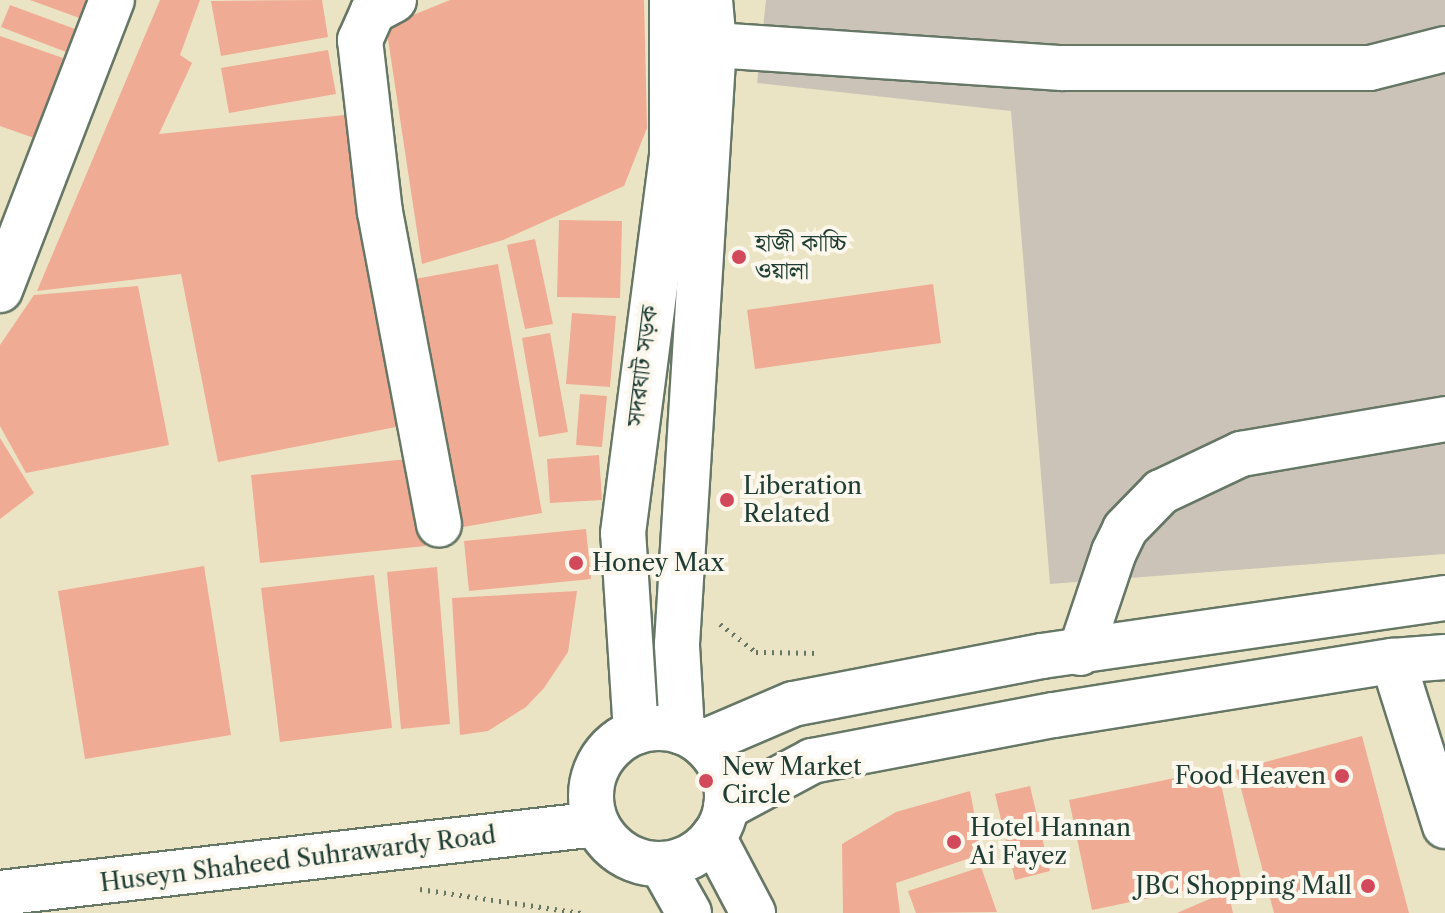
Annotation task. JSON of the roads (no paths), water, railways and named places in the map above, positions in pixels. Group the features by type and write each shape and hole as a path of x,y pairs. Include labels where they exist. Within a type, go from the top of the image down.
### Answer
{"main road":[{"path":"0,290 112,0"},
{"path":"394,0 373,11 360,40 380,212 439,524"},
{"name":"সদরঘাট সড়ক","path":"636,732 623,533 672,155 672,0"},
{"path":"692,738 677,644 714,45 710,0"},
{"path":"714,45 1062,68 1370,68 1445,49"},
{"path":"1080,653 1114,552 1125,529 1161,492 1241,454 1445,419"},
{"path":"692,738 793,704 1080,653 1445,598"},
{"path":"753,913 720,822 717,761 692,738 659,728 636,732 601,760 593,813 623,854 662,865 690,856 720,822 812,761 1054,715 1393,661 1445,657"},
{"path":"1393,661 1445,826"},
{"path":"0,863 593,813"},
{"name":"Huseyn Shaheed Suhrawardy Road","path":"0,893 593,813"},
{"path":"662,865 689,913"}],"place":[{"name":"হাজী কাচ্চি ওয়ালা","path":"739,257"},
{"name":"Liberation Related","path":"727,500"},
{"name":"Honey Max","path":"576,563"},
{"name":"Food Heaven","path":"1342,776"},
{"name":"New Market Circle","path":"706,781"},
{"name":"Hotel Hannan Ai Fayez","path":"954,842"},
{"name":"JBC Shopping Mall","path":"1368,886"}]}
